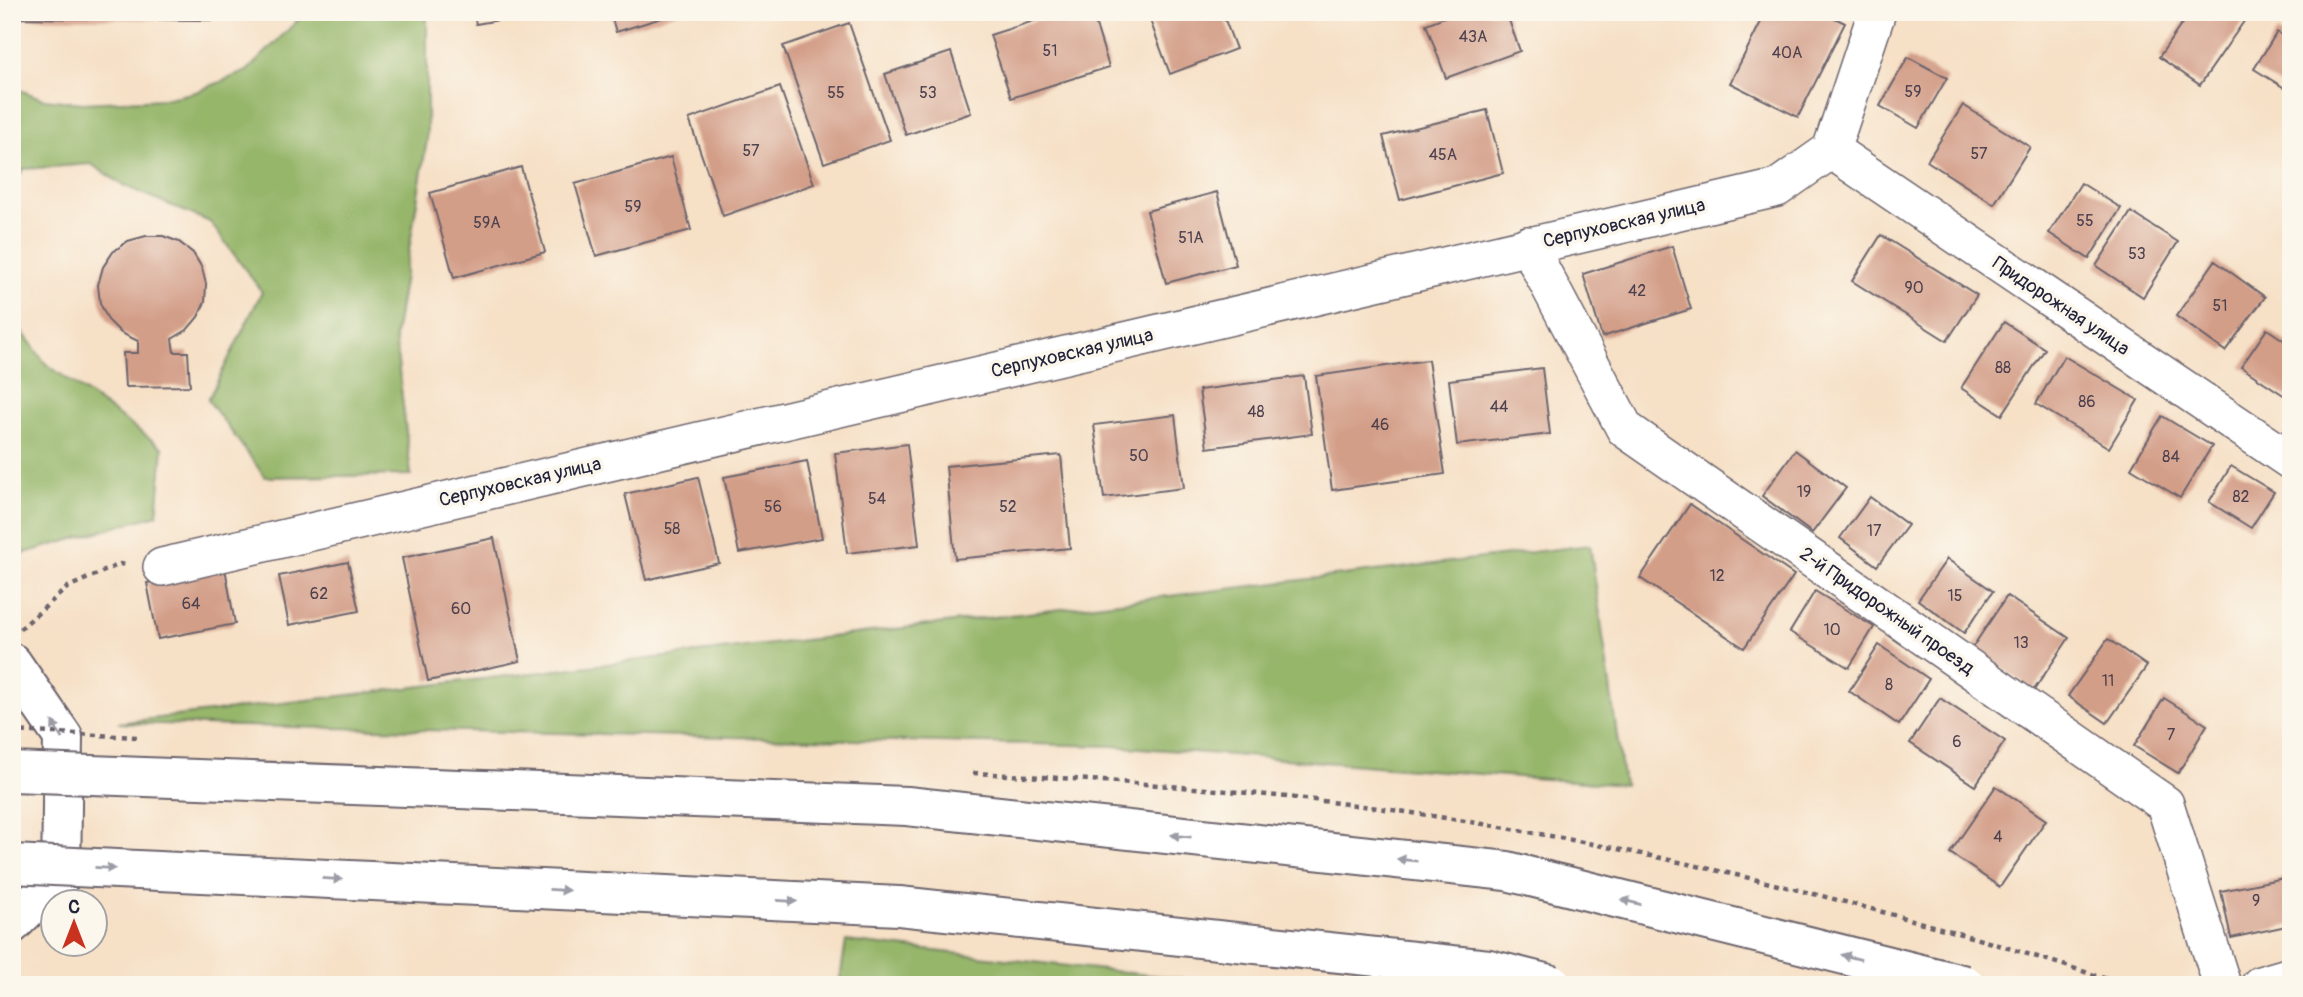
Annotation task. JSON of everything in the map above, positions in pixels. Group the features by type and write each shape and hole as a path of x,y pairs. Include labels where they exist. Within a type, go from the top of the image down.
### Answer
{"main road":[{"path":"12,663 63,737 61,876 12,924"},
{"path":"12,772 906,806 1507,871 1965,985"},
{"path":"12,864 899,906 1489,969 1553,985"}],"street":[{"path":"1831,150 1877,12"},
{"name":"Серпуховская улица","path":"162,567 1777,188 1831,150"},
{"name":"Придорожная улица","path":"1831,150 2291,461"},
{"name":"2-й Придорожный проезд","path":"1528,245 1625,429 2165,804 2222,985"},
{"path":"2260,985 2291,976"}],"path":[{"path":"12,636 68,587 120,565 162,567"}],"green space":[{"path":"306,12 427,12 427,140 395,336 411,475 265,477 208,400 262,292 210,222 123,185 91,164 24,169 12,185 12,87 43,99 83,103 164,99 196,92 247,71"},
{"path":"12,317 45,363 163,448 157,515 18,555 12,551"},
{"path":"1590,545 1624,785 1113,746 118,723"},
{"path":"846,941 1239,985 839,985"}],"building":[{"path":"12,12 212,12 211,20 12,18"},
{"path":"473,12 532,12 532,14 476,24"},
{"path":"610,12 678,12 678,13 616,32"},
{"path":"1062,12 1092,12 1109,67 1011,98 990,35"},
{"path":"1147,12 1222,12 1236,49 1170,74"},
{"path":"1457,12 1506,12 1520,51 1446,78 1426,24"},
{"path":"1766,12 1823,12 1845,23 1798,117 1730,83"},
{"path":"2190,12 2249,14 2200,85 2159,57"},
{"path":"849,23 890,140 824,163 783,46"},
{"path":"2277,32 2291,41 2291,92 2254,69"},
{"path":"951,52 971,113 906,135 885,74"},
{"path":"1908,57 1947,78 1918,128 1880,106"},
{"path":"780,87 814,184 723,216 689,119"},
{"path":"1963,105 2030,147 1994,204 1927,161"},
{"path":"1487,110 1503,173 1400,200 1383,136"},
{"path":"671,157 691,230 596,256 575,184"},
{"path":"521,167 545,252 454,278 430,193"},
{"path":"2081,183 2121,208 2089,259 2049,233"},
{"path":"1217,192 1236,265 1166,283 1147,211"},
{"path":"2131,212 2178,242 2143,297 2096,266"},
{"path":"1881,235 1977,295 1947,341 1852,281"},
{"path":"146,236 163,236 179,242 193,253 202,268 206,284 205,302 198,317 187,330 172,339 174,352 188,352 190,386 125,387 123,353 138,353 138,341 121,333 108,320 100,303 98,285 103,267 113,252 128,241"},
{"path":"1672,246 1691,309 1602,337 1583,274"},
{"path":"2215,261 2265,297 2225,351 2176,316"},
{"path":"2004,322 2045,349 2002,415 1961,388"},
{"path":"2267,329 2291,345 2291,400 2241,367"},
{"path":"2064,356 2138,400 2109,448 2036,404"},
{"path":"1428,360 1445,474 1332,490 1316,376"},
{"path":"1542,368 1550,434 1457,445 1449,380"},
{"path":"1304,376 1312,434 1207,448 1199,390"},
{"path":"1175,415 1184,488 1104,498 1094,425"},
{"path":"2162,416 2212,446 2180,498 2131,468"},
{"path":"907,444 919,545 847,553 835,453"},
{"path":"1795,450 1846,488 1812,533 1762,496"},
{"path":"1061,455 1070,548 955,559 946,466"},
{"path":"807,461 822,538 739,553 724,477"},
{"path":"2231,466 2274,492 2251,528 2209,502"},
{"path":"698,477 719,563 646,580 625,494"},
{"path":"1870,497 1908,525 1877,566 1840,538"},
{"path":"1690,504 1794,575 1744,648 1640,578"},
{"path":"494,538 520,661 428,681 402,558"},
{"path":"1947,559 1993,591 1964,633 1918,600"},
{"path":"348,562 359,611 289,625 279,576"},
{"path":"225,568 235,624 158,639 147,583"},
{"path":"1815,591 1874,627 1849,668 1790,632"},
{"path":"2007,596 2069,638 2034,690 1972,648"},
{"path":"2108,639 2147,666 2107,723 2068,696"},
{"path":"1879,645 1929,679 1899,725 1849,691"},
{"path":"1940,698 2005,741 1975,786 1910,743"},
{"path":"2164,698 2207,725 2178,773 2134,746"},
{"path":"1996,786 2046,820 2000,887 1950,853"},
{"path":"2284,878 2291,925 2231,938 2221,891"}]}
